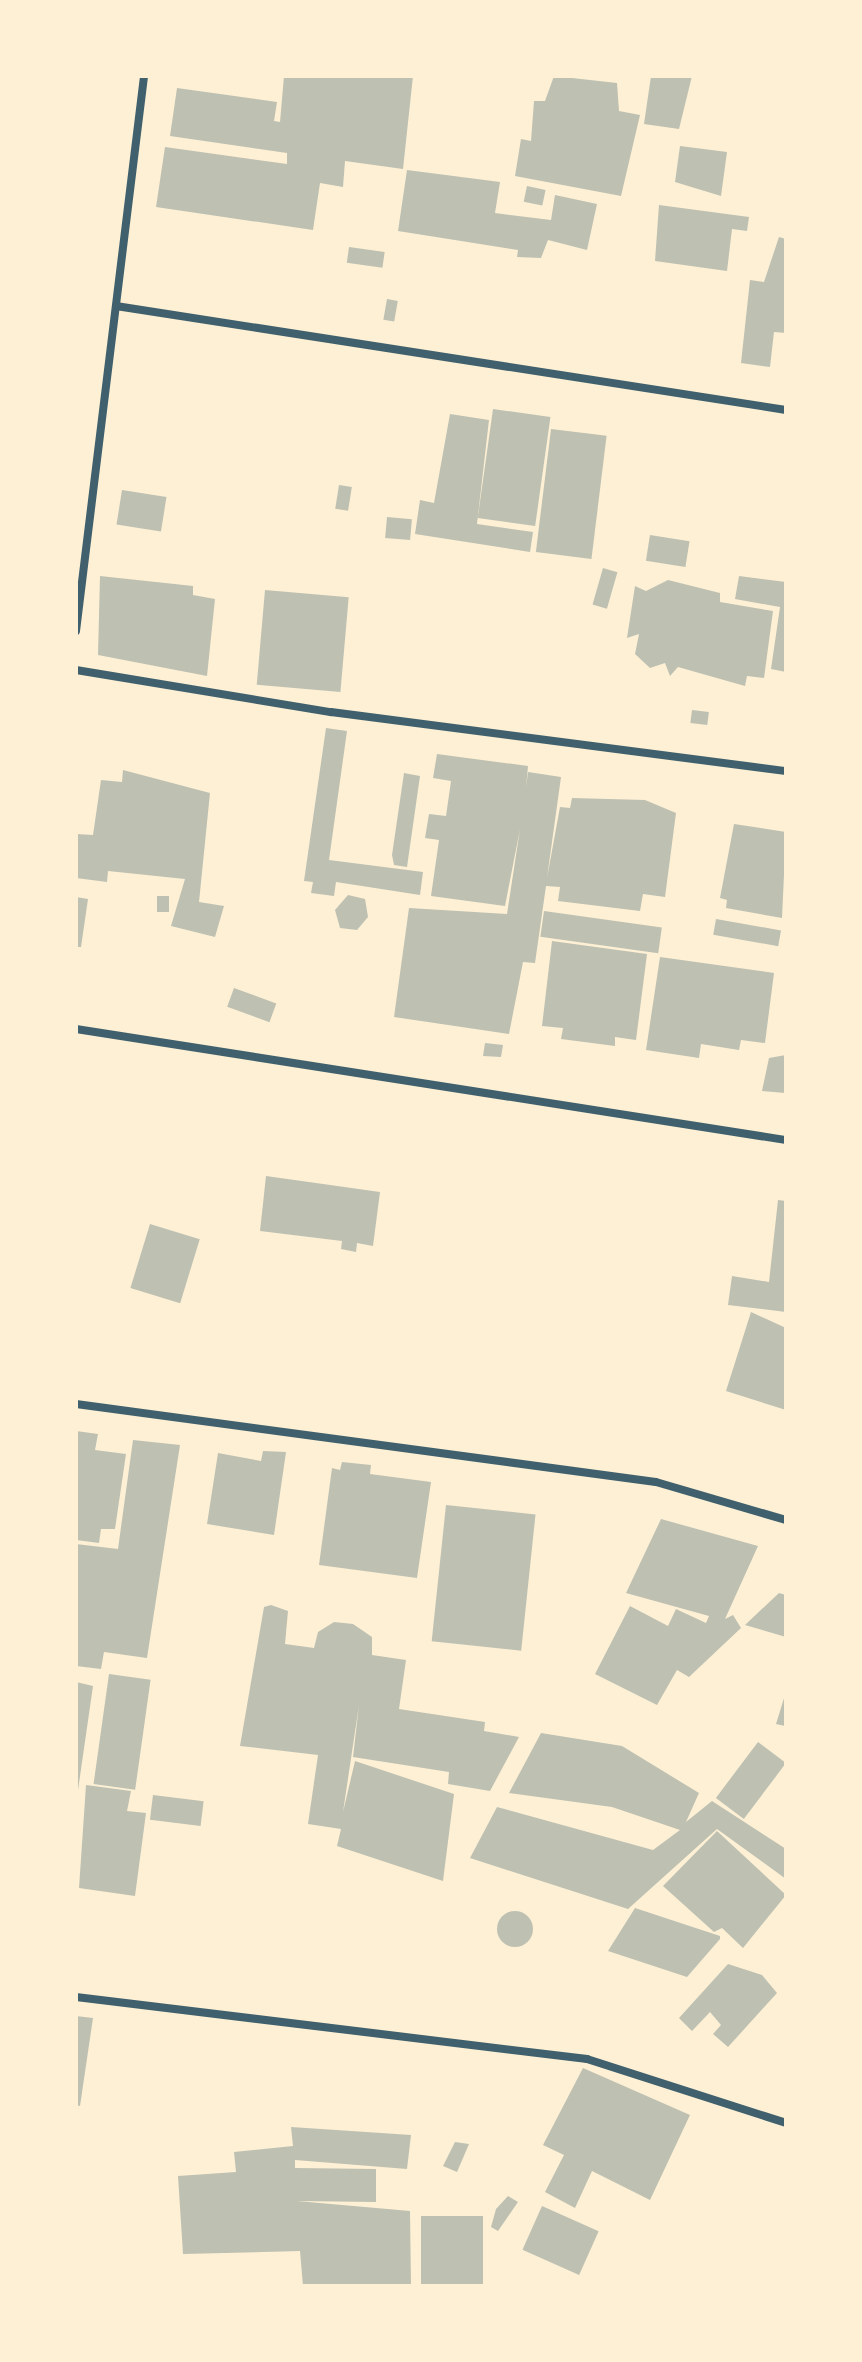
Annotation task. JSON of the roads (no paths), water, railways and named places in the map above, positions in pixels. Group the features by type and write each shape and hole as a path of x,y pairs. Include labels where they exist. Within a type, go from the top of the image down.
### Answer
{"street":[{"path":"76,631 144,76"},
{"path":"116,306 786,410"},
{"path":"76,670 331,712 786,771"},
{"path":"76,1029 786,1140"},
{"path":"76,1404 656,1482 786,1520"},
{"path":"76,1997 587,2059 786,2123"}]}
